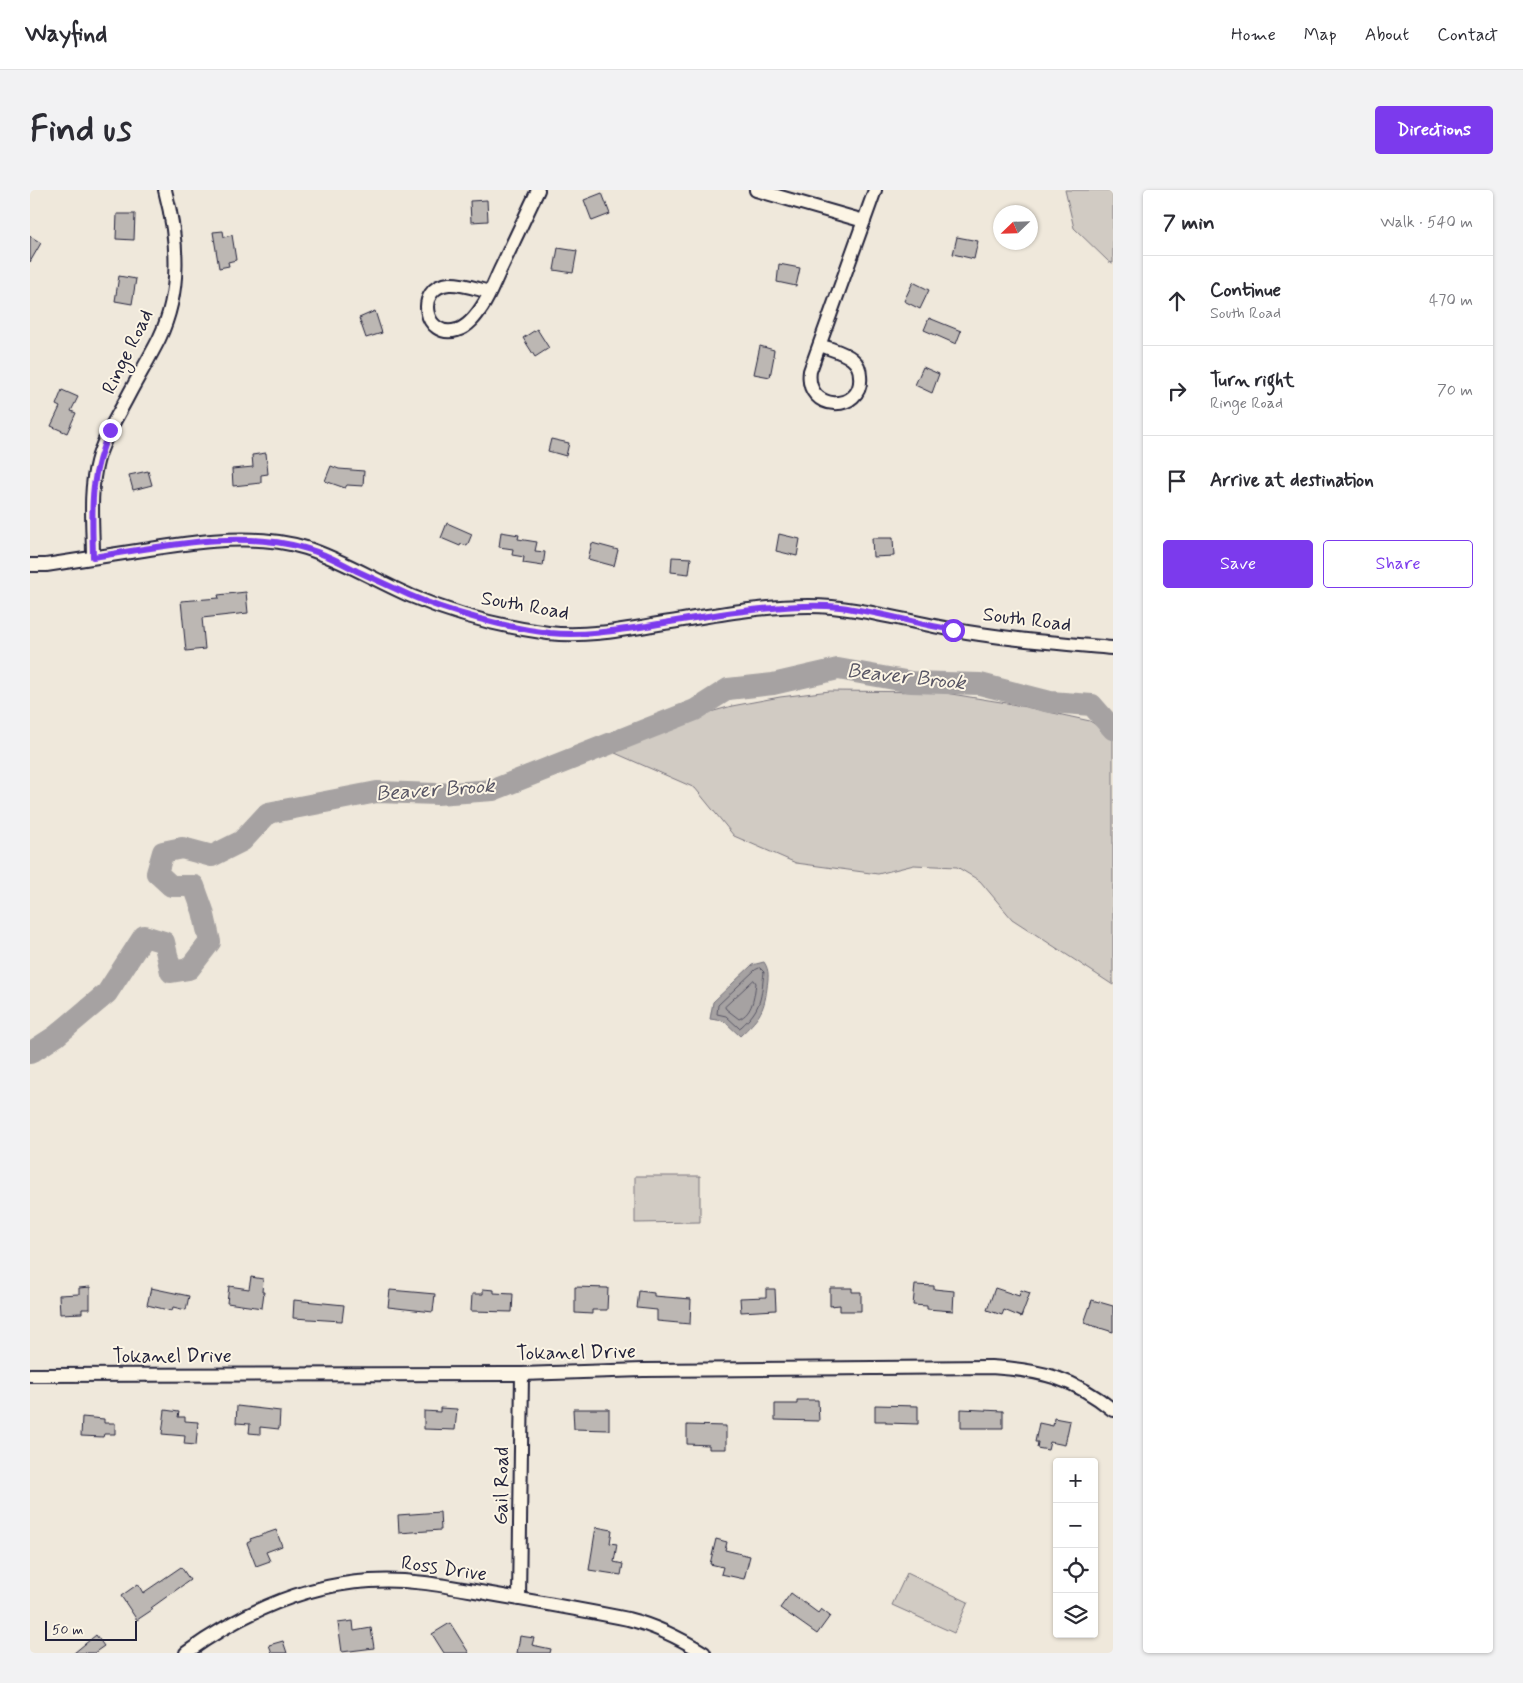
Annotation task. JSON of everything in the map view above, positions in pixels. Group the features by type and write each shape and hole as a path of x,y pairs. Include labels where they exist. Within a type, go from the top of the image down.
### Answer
{"street":[{"name":"Ringe Road","path":"93,557 92,494 98,461 110,430 158,339 172,303 176,283 173,224 165,190"},
{"path":"490,292 453,284 442,285 433,291 428,298 426,308 434,325 442,330 452,332 462,329 477,314 490,292 538,190"},
{"path":"756,190 864,221"},
{"path":"820,345 846,355 858,367 861,378 858,389 847,401 831,404 821,399 813,392 810,376 820,345 875,190"},
{"name":"South Road","path":"30,565 46,565 190,542 248,540 276,542 304,548 332,558 412,596 438,606 521,628 550,633 579,635 608,632 751,610 809,606 838,607 866,611 953,630 1113,648"},
{"name":"Tokanel Drive","path":"30,1375 522,1374 662,1370 981,1367 1020,1369 1048,1375 1076,1385 1113,1410"},
{"name":"Gail Road","path":"518,1599 522,1374"},
{"name":"Ross Drive","path":"186,1653 232,1623 258,1610 286,1599 343,1584 371,1580 434,1584 644,1623 672,1634 704,1653"}],"shaded area":[{"path":"1065,190 1113,190 1113,263 1109,262 1074,228"},
{"path":"830,691 939,692 1007,703 1090,721 1113,736 1113,985 1012,919 980,881 957,867 914,865 878,874 796,863 734,836 695,788 615,753 678,721 732,706 780,697"},
{"path":"635,1176 700,1176 700,1222 635,1223"},
{"path":"907,1573 968,1602 954,1633 892,1605"}],"water":[{"path":"764,962 768,975 766,997 762,1010 751,1025 740,1036 724,1021 710,1019 713,1002 752,965"}],"building":[{"path":"602,193 610,214 592,221 584,200"},
{"path":"487,200 488,221 471,222 470,201"},
{"path":"117,214 135,214 134,240 116,239"},
{"path":"223,231 224,237 232,235 236,260 228,262 229,266 219,268 213,232"},
{"path":"30,236 41,243 30,262"},
{"path":"957,237 978,241 974,259 953,254"},
{"path":"558,248 577,251 573,273 554,270"},
{"path":"779,264 800,268 796,286 777,282"},
{"path":"119,276 136,279 132,304 115,301"},
{"path":"913,282 929,290 920,309 904,301"},
{"path":"375,311 382,333 366,338 359,318"},
{"path":"929,318 961,331 956,344 924,330"},
{"path":"537,329 549,348 535,357 523,338"},
{"path":"760,346 774,350 770,377 754,374"},
{"path":"923,367 939,374 932,393 915,385"},
{"path":"62,390 78,397 71,411 76,413 67,433 51,426 60,407 56,405"},
{"path":"551,439 569,443 566,456 548,451"},
{"path":"266,453 268,474 261,475 261,483 233,486 232,469 253,467 252,455"},
{"path":"331,466 339,469 364,471 363,486 347,485 345,488 325,481"},
{"path":"148,471 152,485 133,490 129,475"},
{"path":"447,523 472,534 467,546 461,544 460,546 441,538"},
{"path":"501,532 519,535 518,539 537,542 535,551 545,552 543,566 523,563 524,557 512,555 513,549 499,547"},
{"path":"779,534 800,539 797,556 776,551"},
{"path":"872,538 893,538 894,556 873,557"},
{"path":"592,543 618,550 614,566 588,559"},
{"path":"672,557 691,558 689,574 671,572"},
{"path":"246,592 248,613 202,618 205,649 186,651 181,601 219,598 218,595"},
{"path":"251,1277 263,1279 262,1308 227,1303 229,1286 249,1289"},
{"path":"915,1285 934,1286 934,1289 954,1291 953,1311 927,1309 927,1306 913,1305"},
{"path":"90,1287 90,1309 82,1309 82,1313 60,1314 59,1295 79,1294 79,1288"},
{"path":"575,1287 608,1288 607,1310 592,1310 592,1314 575,1313"},
{"path":"151,1288 189,1296 186,1310 173,1307 172,1311 147,1305"},
{"path":"830,1288 852,1288 852,1292 861,1292 861,1311 840,1311 840,1305 830,1306"},
{"path":"995,1288 1019,1296 1021,1290 1030,1293 1021,1317 1004,1310 1002,1315 987,1310"},
{"path":"483,1289 494,1290 494,1293 513,1294 512,1312 471,1311 472,1294 483,1294"},
{"path":"766,1289 775,1289 776,1310 741,1312 740,1298 766,1297"},
{"path":"390,1290 435,1294 433,1312 388,1307"},
{"path":"639,1291 654,1293 654,1296 691,1299 690,1324 657,1321 657,1310 637,1308"},
{"path":"294,1300 344,1305 342,1321 293,1318"},
{"path":"1092,1300 1113,1306 1113,1332 1084,1323"},
{"path":"797,1400 818,1400 819,1421 775,1420 775,1404 797,1404"},
{"path":"875,1405 918,1406 918,1424 875,1421"},
{"path":"237,1406 280,1411 279,1429 260,1427 260,1434 249,1433 250,1424 236,1423"},
{"path":"440,1408 457,1409 455,1430 424,1429 424,1411 440,1412"},
{"path":"573,1409 609,1409 609,1430 574,1429"},
{"path":"961,1409 1003,1411 1003,1428 961,1428"},
{"path":"165,1410 179,1412 178,1417 185,1417 185,1421 198,1422 196,1445 184,1444 185,1436 162,1434"},
{"path":"82,1417 104,1419 104,1423 115,1423 115,1434 104,1434 103,1437 81,1436"},
{"path":"1054,1418 1070,1421 1065,1445 1050,1442 1048,1450 1037,1448 1038,1442 1035,1442 1039,1423 1053,1426"},
{"path":"687,1425 726,1426 726,1449 709,1449 709,1445 687,1444"},
{"path":"440,1512 441,1530 399,1533 398,1515"},
{"path":"596,1527 612,1530 610,1543 617,1544 614,1562 623,1564 621,1575 589,1570"},
{"path":"276,1530 282,1546 266,1552 270,1561 256,1566 247,1543 251,1541 250,1539"},
{"path":"716,1539 727,1542 725,1550 750,1556 744,1579 721,1574 723,1567 710,1564"},
{"path":"181,1567 190,1580 137,1620 121,1596 138,1584 143,1593"},
{"path":"791,1593 818,1613 821,1609 830,1616 817,1634 780,1608"},
{"path":"353,1621 354,1631 371,1628 374,1648 342,1652 338,1623"},
{"path":"450,1623 469,1653 444,1653 432,1634"},
{"path":"96,1635 104,1646 94,1653 74,1653"},
{"path":"520,1636 534,1638 532,1645 551,1649 550,1653 517,1653"},
{"path":"283,1641 287,1653 272,1653 269,1645"}],"waterway":[{"name":"Beaver Brook","path":"30,1053 56,1036 107,993 144,936 164,942 171,972 189,969 210,942 203,911 194,886 171,886 157,873 163,852 182,848 212,856 242,841 268,813 377,792 437,794 493,790 695,710 728,689 773,684 838,669 911,682 980,684 1050,702 1092,705 1113,729"}],"route":[{"path":"110,430 103,445 94,478 92,494 93,557 190,542 248,540 276,542 304,548 332,558 412,596 438,606 479,618 550,633 579,635 608,632 751,610 809,606 838,607 866,611 953,630"}]}
